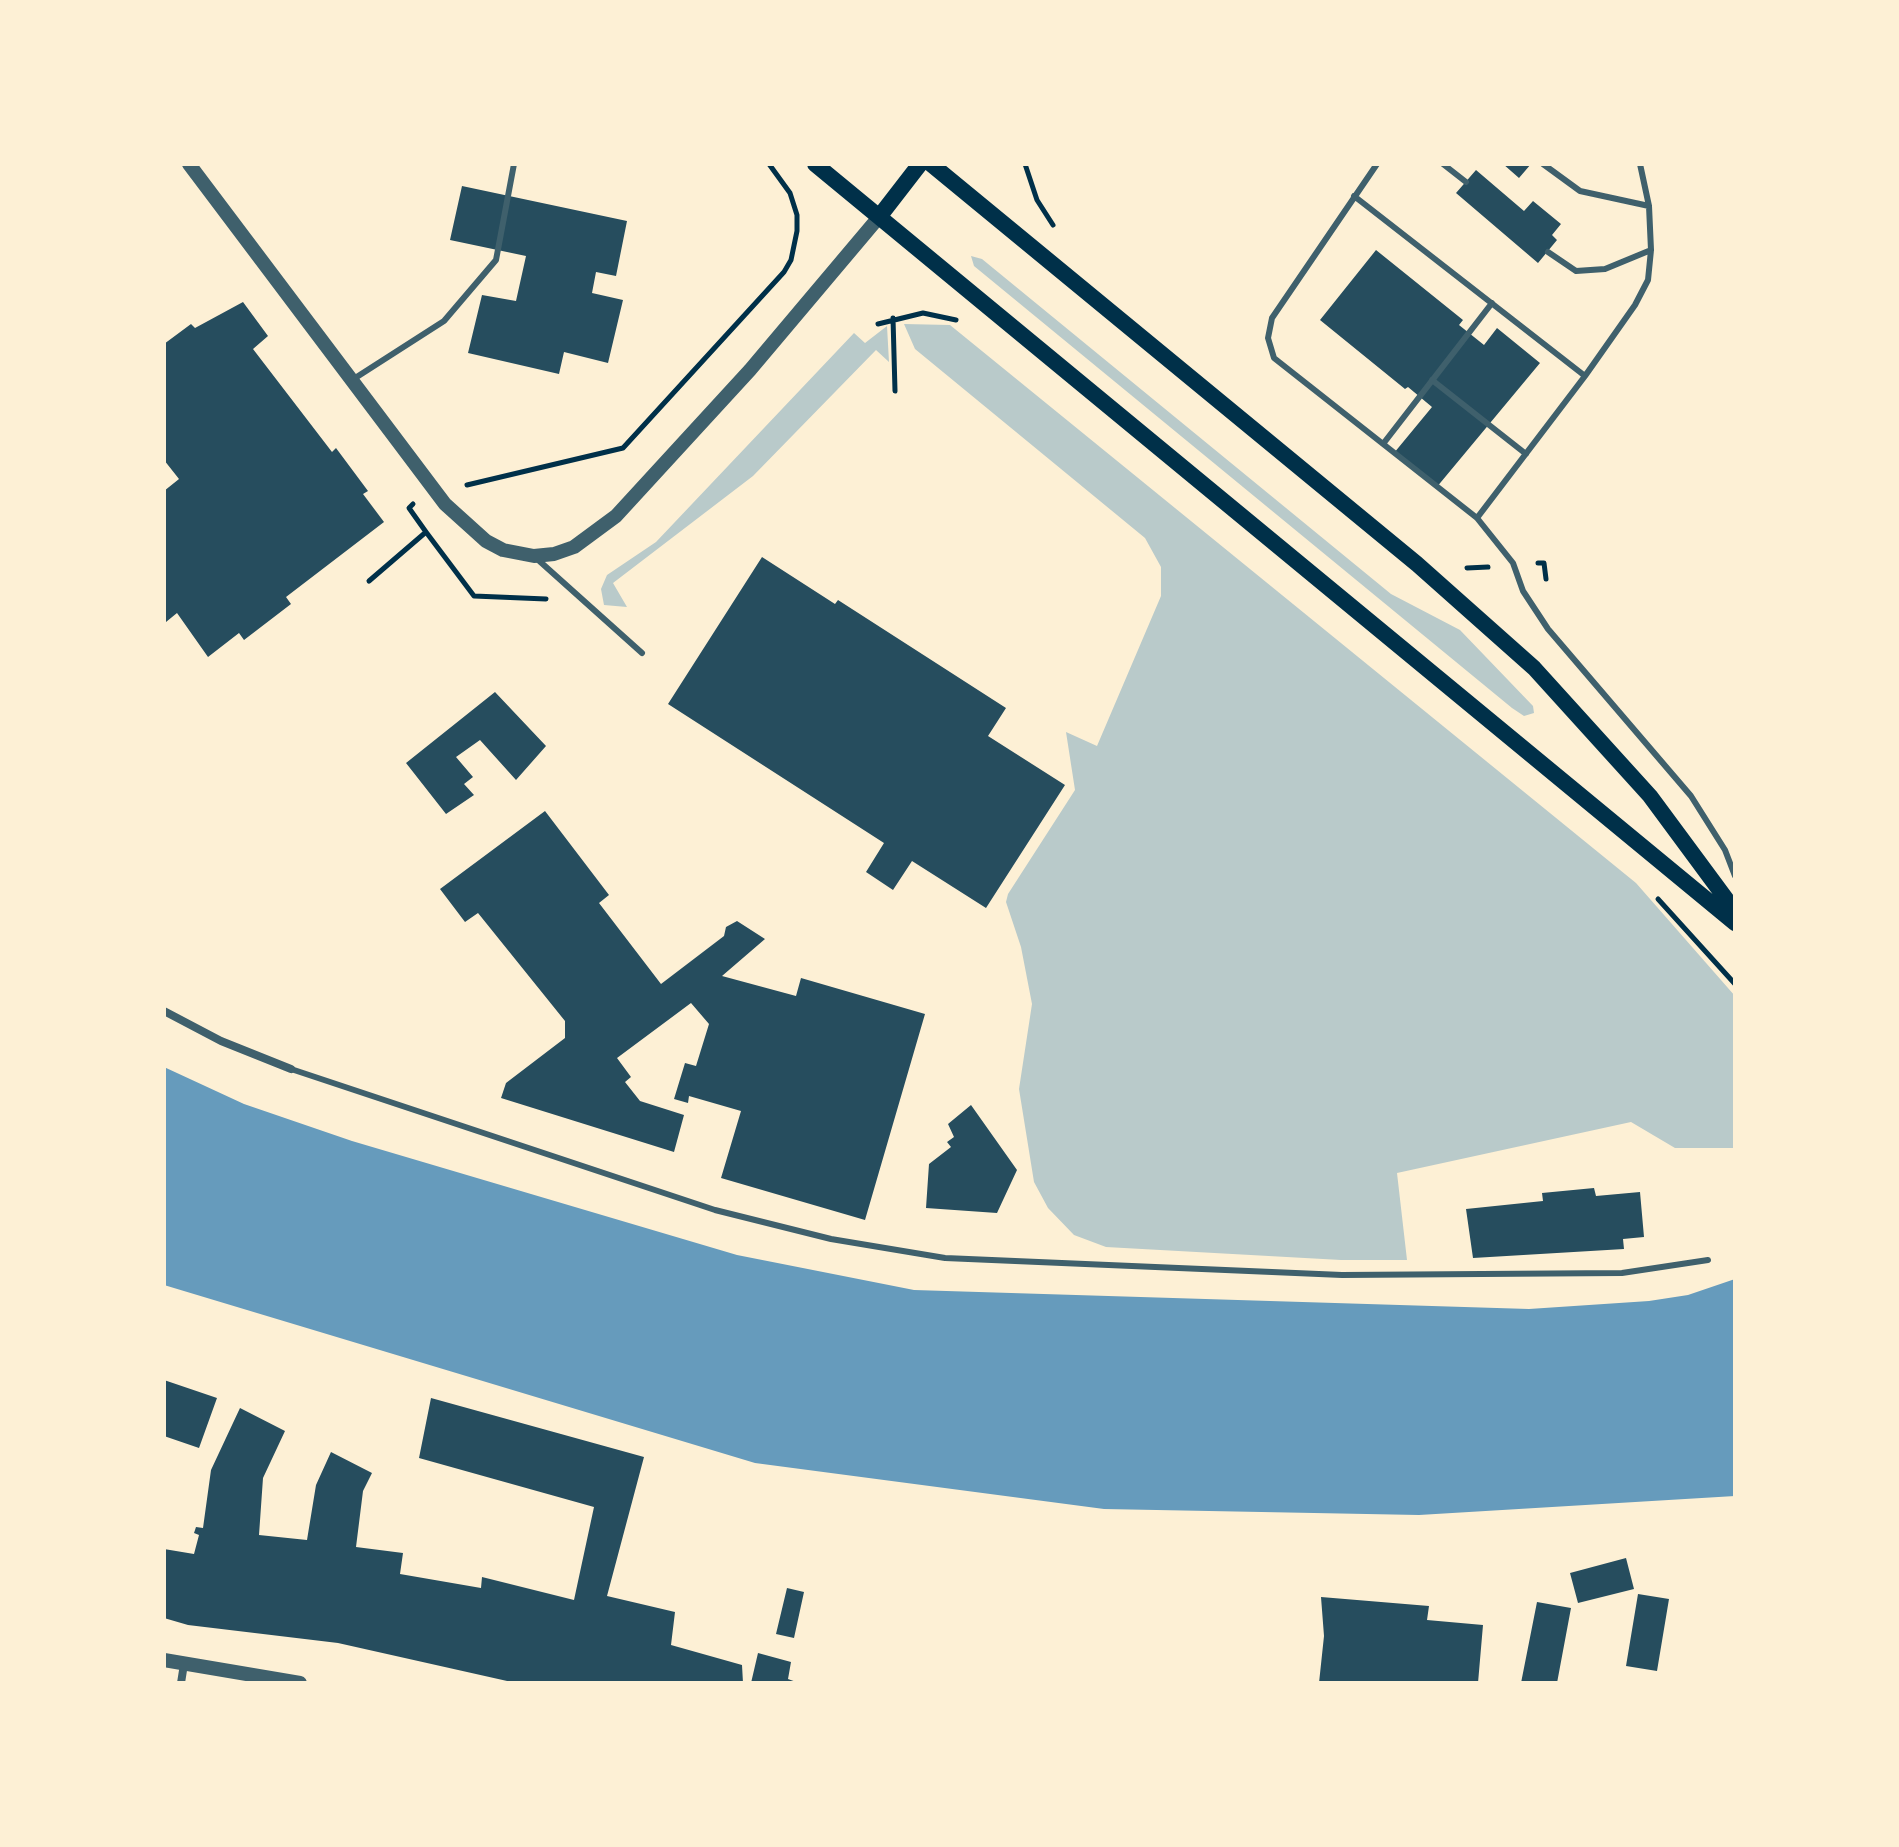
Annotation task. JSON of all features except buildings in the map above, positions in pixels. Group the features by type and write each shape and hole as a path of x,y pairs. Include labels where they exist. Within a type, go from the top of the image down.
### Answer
{"main road":[{"path":"815,164 1735,923"},
{"path":"879,217 920,164"},
{"path":"931,164 1417,564 1534,668 1650,796 1735,911"}],"street":[{"path":"189,164 445,504 486,541 503,550 534,556 554,554 574,547 616,516 750,370 879,217"},
{"path":"164,1011 221,1041 291,1069"},
{"path":"164,1660 300,1683"},
{"path":"181,1683 184,1664"}],"lane":[{"path":"352,380 444,321 496,260 514,164"},
{"path":"1377,164 1272,318 1268,338 1274,358 1477,518 1513,563 1533,610 1691,796 1725,850 1735,876"},
{"path":"1443,164 1466,182"},
{"path":"1543,164 1580,191 1649,206"},
{"path":"1477,518 1585,376 1635,305 1648,280 1651,250 1649,206 1640,164"},
{"path":"1354,196 1585,376"},
{"path":"1548,252 1576,271 1605,269 1651,250"},
{"path":"1383,444 1492,303"},
{"path":"1432,380 1526,454"},
{"path":"534,556 642,653"},
{"path":"291,1069 715,1210 831,1239 945,1258 1342,1275 1622,1273 1708,1260"}],"path":[{"path":"584,600 474,596 409,508 457,469 469,487 623,448 784,272 791,260 797,215 790,193 769,164"},
{"path":"1025,164 1037,200 1061,234"},
{"path":"893,318 895,391"},
{"path":"369,581 426,532"},
{"path":"1458,560 1470,570 1513,563"}],"shaded area":[{"path":"971,256 982,259 1391,594 1460,630 1533,706 1534,713 1524,716 1512,708 974,266"},
{"path":"904,324 950,325 1636,883 1735,996 1735,1148 1675,1148 1631,1122 1397,1173 1407,1260 1341,1260 1106,1247 1074,1235 1048,1208 1034,1182 1019,1089 1032,1004 1021,947 1006,902 1008,894 1075,790 1066,732 1097,746 1161,596 1161,567 1145,538 915,349"},
{"path":"887,326 889,362 876,350 753,476 613,583 627,607 604,605 601,589 607,575 656,542 854,333 865,343"}],"water":[{"path":"164,1067 244,1104 352,1141 737,1255 914,1290 1529,1309 1649,1301 1688,1295 1735,1279 1735,1496 1419,1515 1104,1509 755,1463 164,1285"}]}
